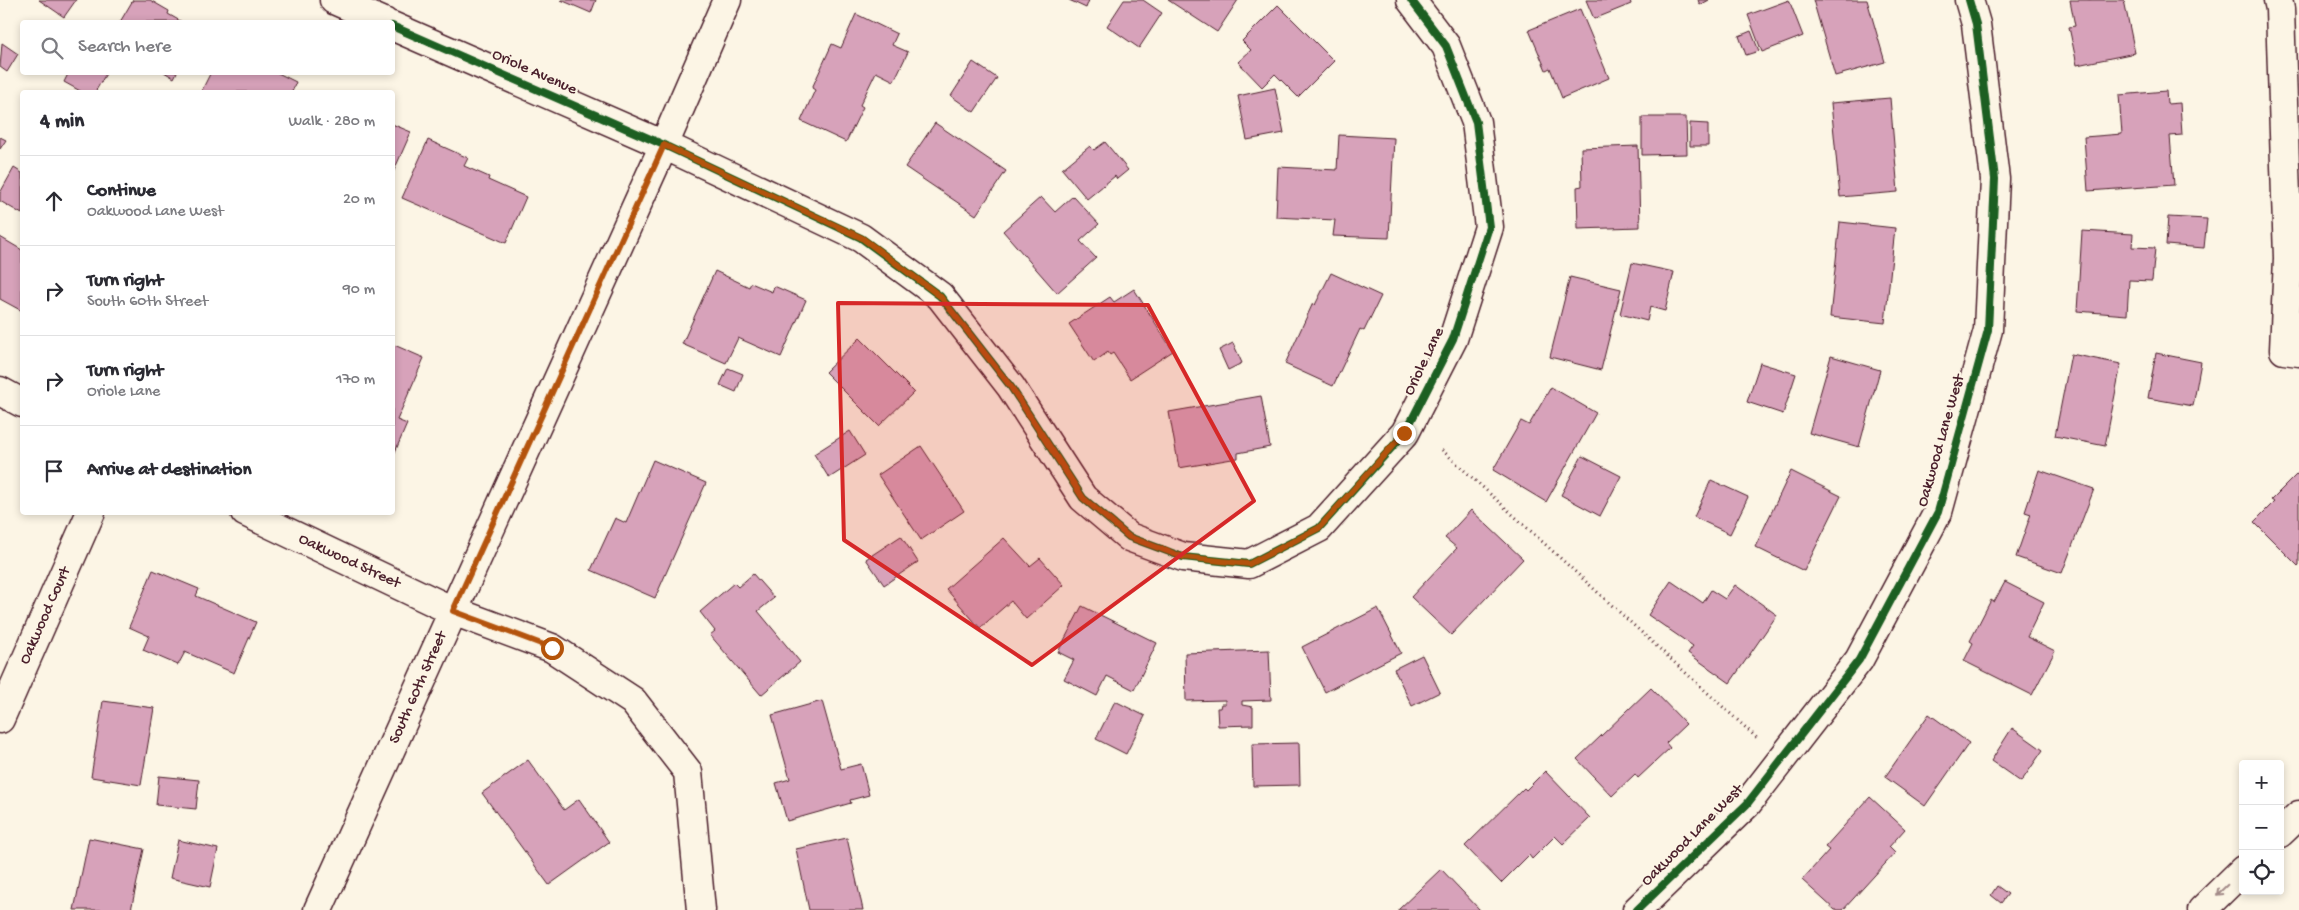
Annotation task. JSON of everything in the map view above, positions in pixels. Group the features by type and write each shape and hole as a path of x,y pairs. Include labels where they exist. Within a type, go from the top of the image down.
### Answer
{"street":[{"path":"334,0 379,20"},
{"name":"South 60th Street","path":"318,910 664,145 727,0"},
{"name":"Oriole Lane","path":"664,145 862,238 940,296 1011,387 1083,498 1129,537 1183,557 1249,564 1319,528 1404,433 1453,339 1489,227 1476,122 1446,46 1411,0"},
{"name":"Oakwood Lane West","path":"1637,910 1747,804 1859,660 1938,512 1988,330 1995,179 1976,24 1969,0"},
{"path":"2278,0 2280,9 2288,258 2284,350 2299,352"},
{"name":"Oriole Avenue","path":"395,27 664,145"},
{"path":"0,391 20,402"},
{"name":"Oakwood Court","path":"0,719 90,515"},
{"name":"Oakwood Street","path":"251,515 453,611"},
{"path":"453,611 552,648 633,701 688,772 702,910"},
{"path":"2284,829 2299,815"},
{"path":"2202,910 2239,874"}],"path":[{"path":"1442,450 1781,760"}],"highlighted area":[{"path":"838,303 1148,305 1254,501 1032,665 844,540"}],"building":[{"path":"39,0 76,0 64,17"},
{"path":"133,0 150,0 169,11 168,14 178,20 121,20"},
{"path":"561,0 596,0 591,13"},
{"path":"1069,0 1089,0 1086,8"},
{"path":"1124,0 1143,0 1162,13 1139,48 1107,26"},
{"path":"1168,0 1238,0 1217,32"},
{"path":"1586,0 1630,0 1631,4 1594,19"},
{"path":"1698,0 1709,0 1700,5"},
{"path":"1789,0 1803,36 1762,52 1748,15"},
{"path":"1813,0 1867,0 1885,62 1835,76"},
{"path":"2070,0 2124,0 2135,53 2077,65 2069,27 2075,26"},
{"path":"1278,5 1334,61 1298,97 1275,74 1262,87 1238,62 1251,50 1242,41"},
{"path":"1580,9 1609,78 1562,98 1550,68 1546,70 1529,30"},
{"path":"856,14 897,34 892,45 908,52 894,81 876,72 860,105 863,107 846,142 801,121 815,90 812,88 832,44 841,48"},
{"path":"1751,31 1759,51 1746,55 1739,36"},
{"path":"2,43 18,54 7,72 0,67"},
{"path":"973,62 997,78 974,112 951,96"},
{"path":"68,75 105,75 96,90 78,90 64,82"},
{"path":"210,75 282,75 296,82 293,90 202,90"},
{"path":"1275,88 1284,133 1247,140 1238,96"},
{"path":"2166,91 2167,104 2180,103 2182,135 2170,136 2174,185 2088,191 2084,137 2122,134 2119,95"},
{"path":"1890,98 1898,192 1840,197 1831,103"},
{"path":"1642,117 1686,117 1687,154 1642,155"},
{"path":"935,123 1006,171 976,215 905,167"},
{"path":"1690,123 1708,124 1708,146 1690,146"},
{"path":"395,125 411,132 395,168"},
{"path":"1339,135 1394,138 1389,238 1333,236 1335,220 1276,217 1278,167 1337,170"},
{"path":"0,137 6,140 0,149"},
{"path":"428,140 468,158 464,166 489,177 488,180 526,197 506,243 402,198"},
{"path":"1105,142 1128,170 1117,179 1115,176 1087,199 1062,169 1090,146 1094,150"},
{"path":"1638,146 1640,227 1578,229 1577,187 1582,186 1581,148"},
{"path":"14,168 20,172 20,213 0,201 0,193"},
{"path":"1073,196 1099,224 1080,241 1096,258 1057,293 1003,231 1041,197 1055,212"},
{"path":"2168,217 2207,219 2204,248 2166,245"},
{"path":"1840,222 1895,228 1885,323 1830,317"},
{"path":"2082,231 2133,234 2132,247 2155,248 2152,281 2129,280 2127,315 2077,311"},
{"path":"0,237 20,249 20,310 0,299"},
{"path":"1632,263 1674,272 1665,311 1650,307 1647,321 1620,314"},
{"path":"715,271 749,287 751,283 772,292 774,286 806,300 781,357 738,338 726,363 682,344"},
{"path":"1331,273 1381,296 1364,331 1360,329 1333,386 1285,364 1313,303 1315,305"},
{"path":"1570,277 1621,289 1601,370 1550,357"},
{"path":"1134,289 1173,351 1130,379 1113,353 1110,355 1108,352 1094,362 1069,324 1110,297 1114,302"},
{"path":"860,338 914,392 879,426 825,372"},
{"path":"1233,343 1242,363 1228,370 1219,350"},
{"path":"395,345 424,358 397,420 407,424 395,452"},
{"path":"2156,353 2201,362 2193,406 2148,398"},
{"path":"2071,354 2121,364 2105,446 2055,436"},
{"path":"1831,356 1880,370 1859,447 1809,433"},
{"path":"1760,363 1796,374 1783,414 1747,402"},
{"path":"728,368 743,374 736,392 720,385"},
{"path":"1551,387 1596,413 1546,502 1493,470 1521,421 1529,425"},
{"path":"1261,396 1270,447 1238,453 1238,458 1179,468 1169,412"},
{"path":"850,431 865,455 829,478 814,454"},
{"path":"921,446 964,511 921,540 878,475"},
{"path":"1582,456 1621,476 1600,516 1561,495"},
{"path":"653,460 706,483 655,598 591,570 615,518 626,523"},
{"path":"2039,470 2094,489 2062,573 2016,557 2031,514 2025,512"},
{"path":"1791,471 1841,496 1804,571 1755,547"},
{"path":"2299,472 2298,566 2254,522 2274,502 2271,500"},
{"path":"1711,480 1748,497 1730,534 1694,517"},
{"path":"1471,510 1523,559 1451,635 1411,597 1457,548 1445,538"},
{"path":"901,536 918,562 884,585 866,559"},
{"path":"1004,538 1030,566 1040,558 1064,585 1026,619 1011,601 980,628 946,589"},
{"path":"153,570 199,589 196,596 256,622 234,673 185,652 178,665 143,650 149,636 129,627"},
{"path":"753,574 774,598 758,611 800,662 761,695 710,635 715,631 700,612 734,583 738,587"},
{"path":"1671,581 1703,603 1711,590 1725,599 1735,585 1777,615 1730,683 1688,653 1693,646 1648,615"},
{"path":"2005,582 2044,602 2027,637 2055,651 2032,695 1964,661 1973,643 1970,641 1991,600 1994,602"},
{"path":"1082,606 1157,643 1134,690 1107,676 1097,696 1064,679 1074,660 1058,652"},
{"path":"1378,608 1401,653 1325,692 1302,647"},
{"path":"1269,650 1271,700 1242,701 1242,705 1253,707 1253,725 1218,726 1217,708 1220,708 1221,704 1225,704 1225,700 1186,701 1185,653"},
{"path":"1422,655 1440,692 1412,706 1394,669"},
{"path":"1651,688 1686,724 1666,743 1670,748 1638,778 1635,774 1612,796 1577,759"},
{"path":"103,701 154,708 141,785 91,777"},
{"path":"822,701 841,769 861,764 869,795 850,800 851,803 787,821 776,783 790,779 772,715"},
{"path":"1115,701 1145,716 1126,754 1096,739"},
{"path":"1929,714 1969,743 1925,806 1885,777"},
{"path":"2012,728 2043,750 2021,782 1991,761"},
{"path":"1299,743 1300,785 1253,786 1252,744"},
{"path":"528,760 564,810 579,799 609,842 549,885 482,793"},
{"path":"1545,771 1590,818 1563,844 1555,836 1532,859 1529,855 1501,883 1465,846 1524,788 1526,790"},
{"path":"159,776 199,780 196,809 156,805"},
{"path":"1870,797 1905,829 1889,847 1895,853 1843,910 1835,910 1802,880 1829,850 1825,847"},
{"path":"89,838 144,849 131,910 74,910"},
{"path":"847,838 863,910 809,910 796,849"},
{"path":"178,840 218,849 210,887 170,878"},
{"path":"1441,869 1480,910 1398,910"},
{"path":"1997,886 2008,894 2001,903 1991,895"}],"cycle path":[{"path":"395,27 664,145 861,238 940,296 1011,387 1083,498 1129,537 1183,557 1249,564 1319,528 1405,433 1453,339 1489,227 1476,122 1446,46 1411,0"},
{"path":"1637,910 1747,804 1859,660 1938,512 1988,330 1995,179 1976,24 1969,0"}],"route":[{"path":"552,648 453,611 664,145 862,238 940,296 1011,387 1083,498 1129,537 1183,557 1249,564 1319,528 1404,433"}]}
